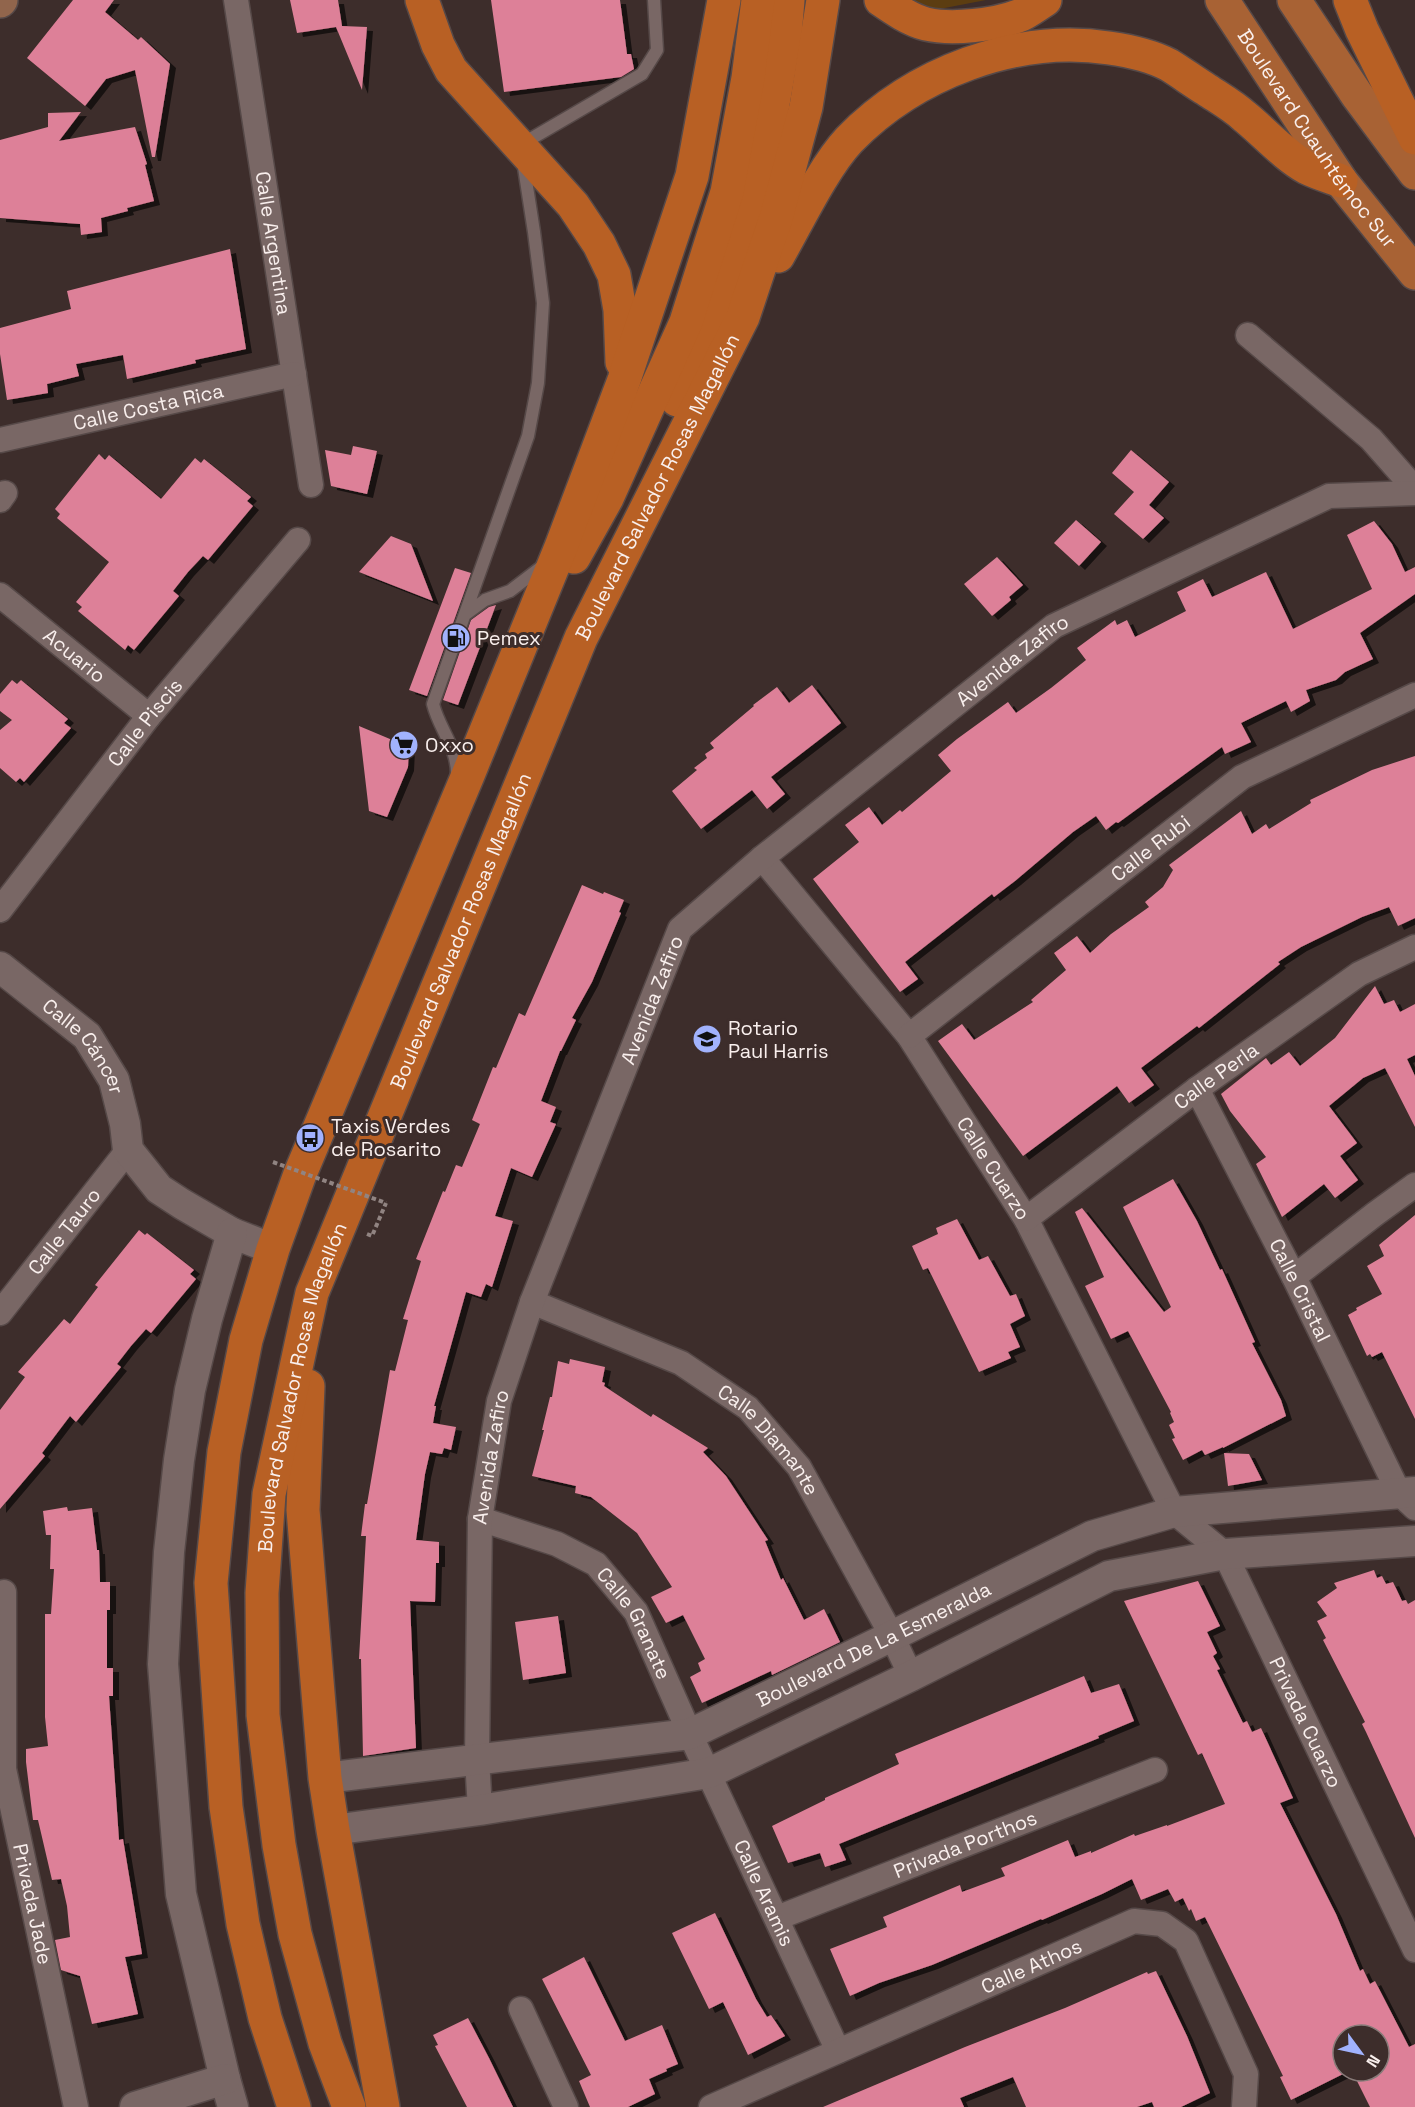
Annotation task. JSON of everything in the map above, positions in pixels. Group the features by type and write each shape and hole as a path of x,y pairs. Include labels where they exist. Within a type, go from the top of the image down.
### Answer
{"highway":[{"path":"422,0 438,45 451,70 573,205 599,244 614,275 620,310 624,380"},
{"path":"294,2107 265,2018 243,1924 226,1807 211,1583 224,1452 246,1340 273,1248 300,1174 455,807 561,547 624,380 692,176 724,0"},
{"path":"581,638 617,506 686,322 727,192 748,78 758,0"},
{"path":"528,626 571,563 617,506 708,332 744,239 763,160 785,36 788,0"},
{"name":"Boulevard Salvador Rosas Magallón","path":"349,2107 325,2043 295,1934 279,1845 263,1715 262,1593 269,1494 312,1293 581,638 743,317 776,218 806,107 824,0"},
{"path":"881,0 893,9 925,24 955,27 990,23 1021,15 1045,0"},
{"path":"1350,0 1362,30 1415,138"},
{"path":"743,317 827,170 849,141 910,91 976,60 1019,49 1055,44 1096,46 1136,52 1168,64 1242,113 1307,168 1341,181"},
{"path":"312,1293 303,1510 325,1778 382,2107"}],"main road":[{"name":"Boulevard Cuauhtémoc Sur","path":"1222,0 1341,181 1415,273"},
{"path":"1294,0 1357,95 1415,173"}],"street":[{"name":"Calle Argentina","path":"236,0 310,485"},
{"path":"1248,335 1371,439 1415,491"},
{"name":"Calle Costa Rica","path":"0,440 294,374"},
{"name":"Avenida Zafiro","path":"480,1810 477,1759 480,1519 499,1401 532,1302 680,929 762,858 1054,626 1329,496 1415,491"},
{"name":"Calle Piscis","path":"0,910 149,716 298,540"},
{"name":"Acuario","path":"0,595 149,716"},
{"name":"Calle Rubi","path":"909,1036 1242,777 1415,695"},
{"name":"Calle Cuarzo","path":"762,858 909,1036 1026,1219 1174,1512"},
{"name":"Calle Perla","path":"1026,1219 1197,1089 1359,974 1415,947"},
{"name":"Calle Cáncer","path":"0,967 87,1036 114,1080 125,1124 128,1150"},
{"name":"Calle Cristal","path":"1197,1089 1410,1498"},
{"path":"128,1150 159,1189 232,1233 273,1248"},
{"name":"Calle Tauro","path":"0,1313 128,1150"},
{"path":"1294,1277 1415,1185"},
{"path":"232,1233 207,1319 190,1390 179,1460 169,1552 163,1664 181,1894 233,2107"},
{"name":"Calle Diamante","path":"532,1302 681,1363 748,1407 799,1467 892,1636 911,1676"},
{"name":"Boulevard De La Esmeralda","path":"325,1778 690,1734 1092,1536 1174,1512 1410,1498"},
{"name":"Privada Cuarzo","path":"1174,1512 1225,1554 1415,1950"},
{"name":"Calle Granate","path":"480,1519 557,1544 596,1564 636,1612 690,1734"},
{"path":"333,1830 480,1810 708,1773 911,1676 1108,1576 1225,1554 1415,1541"},
{"name":"Privada Jade","path":"3,1592 4,1769 76,2107"},
{"name":"Calle Aramis","path":"690,1734 838,2051"},
{"name":"Privada Porthos","path":"777,1918 1155,1770"},
{"name":"Calle Athos","path":"711,2107 1134,1921 1162,1924 1186,1941 1246,2074 1244,2107"},
{"path":"521,2009 566,2107"},
{"path":"135,2107 225,2079"}],"lane":[{"path":"455,807 457,772 453,750 436,718 433,704 528,436 538,383 543,303 520,145 642,74 657,50 654,0"},
{"path":"466,614 485,600 510,591 547,563 561,547"}],"path":[{"path":"273,1162 386,1203 372,1236"}],"shaded area":[{"path":"906,0 986,0 924,12"}],"building":[{"path":"73,0 114,0 105,12 138,40 141,37 170,64 155,157 152,157 135,70 106,79 85,106 27,58"},
{"path":"290,0 338,0 342,26 367,27 362,90 336,27 297,33"},
{"path":"491,0 620,0 627,54 631,54 634,69 621,77 504,92"},
{"path":"81,112 59,141 135,127 147,164 145,165 154,201 101,218 102,232 81,235 80,224 0,218 0,140 48,127 48,113"},
{"path":"230,249 246,349 195,360 196,363 127,379 123,355 76,364 79,376 47,384 48,393 7,400 0,354 0,328 71,309 67,291"},
{"path":"353,446 377,451 367,494 331,486 325,450 351,455"},
{"path":"1131,450 1169,482 1149,505 1164,518 1143,539 1114,514 1134,492 1112,473"},
{"path":"99,454 105,460 109,455 161,499 195,458 201,463 204,459 251,497 247,501 253,506 208,560 203,556 188,572 173,591 179,596 134,650 128,645 125,650 78,611 82,607 76,602 109,562 57,518 60,514 55,509"},
{"path":"1076,520 1101,542 1079,566 1054,543"},
{"path":"1374,521 1392,544 1405,572 1415,567 1415,594 1360,633 1373,659 1345,672 1336,680 1306,690 1310,701 1291,712 1286,701 1241,723 1251,742 1225,754 1222,747 1106,830 1096,816 1073,832 1015,881 994,897 992,894 905,962 918,979 900,992 813,879 859,842 845,825 869,807 882,825 900,810 902,812 951,771 938,755 957,739 1008,702 1016,713 1051,688 1086,660 1077,648 1115,620 1117,625 1127,620 1135,637 1186,611 1177,592 1203,579 1212,597 1266,572 1293,629 1372,589 1347,535"},
{"path":"391,536 411,544 433,601 359,572"},
{"path":"997,557 1023,585 1009,597 1011,600 992,616 964,584"},
{"path":"455,568 471,573 427,696 409,690"},
{"path":"496,605 458,705 443,700 471,620 489,607"},
{"path":"12,680 17,684 21,680 68,719 64,723 71,728 24,782 20,778 16,782 0,768 0,730 12,720 0,711 0,694"},
{"path":"812,685 841,723 771,777 785,794 767,809 752,790 701,829 672,791 697,770 694,768 707,758 705,754 714,748 710,743 753,705 777,687 789,703"},
{"path":"359,726 409,747 408,767 387,817 369,811"},
{"path":"1415,756 1415,918 1398,926 1389,907 1362,917 1301,947 1278,962 1280,964 1199,1028 1197,1026 1141,1068 1154,1085 1129,1103 1117,1086 1023,1156 938,1041 962,1024 974,1040 1033,1002 1031,1000 1066,970 1054,953 1077,936 1090,953 1111,934 1149,907 1145,902 1163,887 1173,870 1169,865 1241,811 1252,834 1266,824 1269,829 1311,803 1310,800 1372,770"},
{"path":"582,885 624,900 619,912 621,913 592,982 572,1018 576,1020 560,1051 541,1101 556,1107 550,1122 556,1124 532,1177 511,1168 495,1216 513,1221 492,1287 486,1284 481,1297 466,1292 434,1406 436,1406 433,1423 456,1427 451,1450 444,1448 442,1454 430,1452 416,1540 439,1542 439,1563 436,1563 435,1602 410,1601 416,1748 363,1756 361,1659 359,1659 366,1536 361,1536 390,1370 395,1371 408,1320 403,1319 421,1261 416,1259 443,1191 445,1192 456,1165 462,1167 480,1124 472,1120 493,1067 496,1068 519,1013 525,1016"},
{"path":"1375,986 1384,1004 1394,1000 1400,1012 1415,1004 1415,1055 1407,1059 1415,1076 1415,1127 1385,1068 1363,1078 1329,1106 1357,1143 1340,1156 1358,1180 1335,1198 1324,1184 1282,1217 1256,1164 1266,1157 1230,1111 1221,1094 1266,1058 1271,1065 1289,1052 1300,1066 1335,1038"},
{"path":"1173,1179 1197,1221 1220,1270 1222,1269 1255,1342 1252,1343 1281,1400 1286,1416 1223,1448 1205,1455 1202,1450 1183,1460 1172,1439 1175,1438 1169,1425 1174,1422 1171,1412 1128,1331 1111,1339 1085,1286 1104,1277 1075,1212 1082,1208 1164,1312 1171,1307 1123,1207"},
{"path":"1415,1215 1415,1419 1382,1352 1372,1357 1370,1354 1367,1356 1348,1315 1382,1294 1367,1266 1384,1256 1379,1245"},
{"path":"957,1219 979,1260 988,1256 1010,1296 1016,1294 1025,1316 1010,1324 1020,1347 1008,1352 1011,1358 979,1372 928,1268 923,1270 912,1246 938,1234 936,1228"},
{"path":"139,1230 145,1235 147,1233 194,1270 190,1274 196,1279 151,1333 146,1329 131,1346 117,1364 121,1367 76,1422 70,1416 42,1453 45,1456 0,1509 0,1410 25,1377 18,1372 64,1319 70,1324 98,1287 95,1285"},
{"path":"570,1359 605,1367 602,1382 605,1383 604,1386 651,1417 653,1414 708,1448 703,1452 726,1476 768,1540 765,1541 781,1580 783,1578 804,1620 824,1609 840,1642 772,1675 771,1671 702,1703 690,1677 701,1671 698,1663 705,1659 683,1615 666,1623 651,1597 672,1587 637,1533 591,1497 575,1493 576,1486 532,1476 550,1397 552,1397 558,1361 569,1364"},
{"path":"1224,1453 1249,1454 1262,1480 1228,1486"},
{"path":"67,1507 68,1511 92,1508 97,1550 99,1550 100,1582 110,1582 110,1610 107,1610 107,1668 113,1668 113,1696 109,1696 119,1840 123,1839 142,1954 125,1957 138,2014 92,2024 80,1976 61,1970 55,1940 70,1937 67,1906 61,1879 52,1880 38,1820 33,1820 26,1762 26,1749 48,1746 45,1717 45,1614 51,1614 54,1569 50,1569 51,1535 46,1535 43,1511"},
{"path":"1374,1570 1377,1578 1382,1576 1386,1584 1393,1582 1402,1601 1406,1600 1408,1604 1415,1600 1415,1838 1362,1724 1365,1722 1323,1640 1326,1638 1317,1621 1327,1616 1317,1602 1337,1588 1334,1583"},
{"path":"1198,1581 1220,1626 1207,1632 1217,1653 1213,1656 1220,1669 1217,1670 1243,1723 1247,1721 1252,1732 1261,1728 1293,1798 1280,1803 1336,1914 1360,1971 1363,1969 1370,1984 1375,1981 1409,2047 1415,2044 1415,2107 1370,2107 1358,2083 1391,2083 1391,2023 1331,2023 1331,2080 1291,2100 1280,2077 1283,2076 1205,1917 1196,1921 1183,1898 1175,1902 1168,1889 1141,1900 1132,1879 1042,1920 850,1996 830,1949 887,1927 883,1917 960,1885 962,1892 1005,1876 1001,1868 1068,1840 1075,1857 1091,1851 1091,1853 1134,1834 1135,1836 1167,1826 1225,1804 1202,1753 1198,1755 1124,1601"},
{"path":"558,1616 566,1673 523,1680 515,1622"},
{"path":"1084,1676 1091,1693 1119,1684 1134,1721 1098,1736 1099,1738 839,1844 846,1860 825,1867 820,1853 788,1863 772,1826 825,1798 899,1764 895,1754"},
{"path":"715,1913 756,1999 767,2017 771,2015 785,2036 748,2055 723,2002 709,2009 672,1933"},
{"path":"584,1957 625,2041 662,2025 678,2064 649,2079 655,2094 628,2107 590,2107 579,2081 591,2075 542,1979"},
{"path":"1156,1971 1187,2036 1210,2093 1181,2107 1154,2107 1152,2102 1137,2107 1026,2107 1013,2077 960,2098 964,2107 823,2107 1147,1972 1148,1974"},
{"path":"468,2018 513,2107 467,2107 435,2046 438,2045 433,2035"}],"place":[{"name":"Pemex","path":"456,638"},
{"name":"Oxxo","path":"404,745"},
{"name":"Rotario Paul Harris","path":"707,1039"},
{"name":"Taxis Verdes de Rosarito","path":"310,1138"}]}
